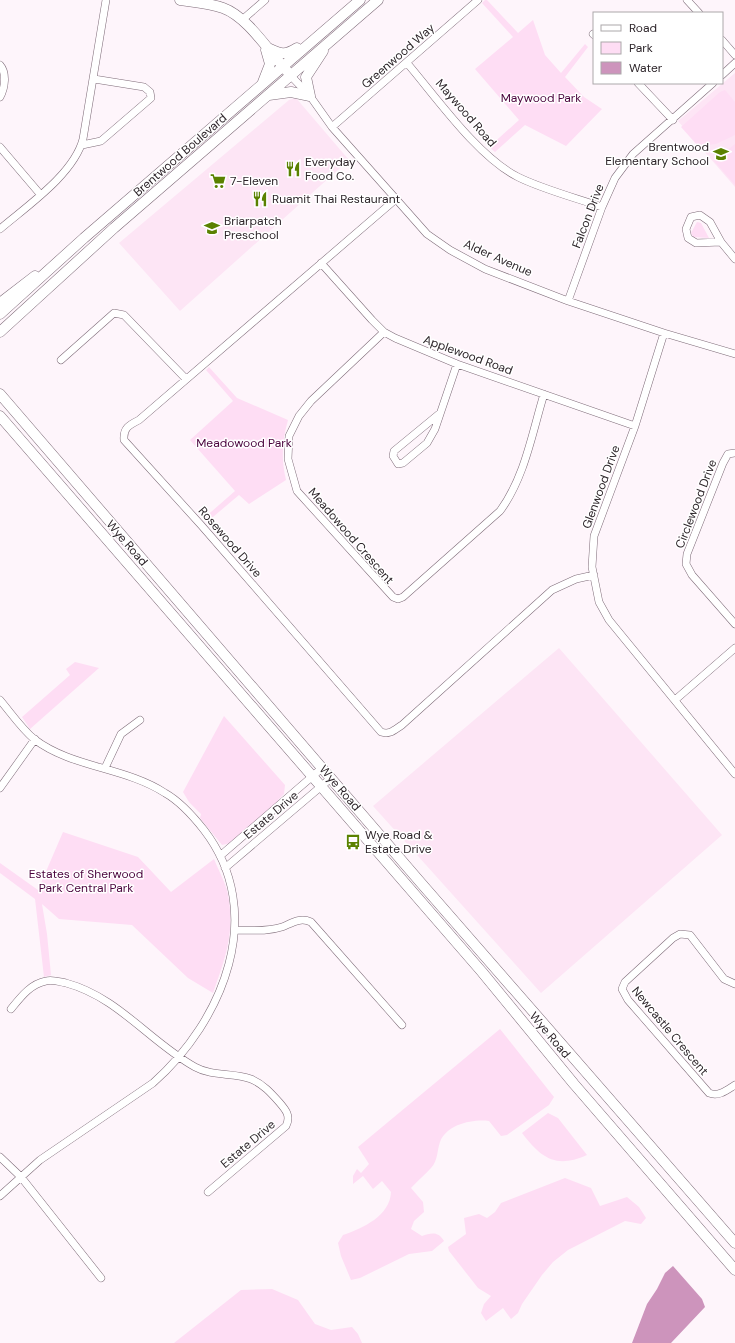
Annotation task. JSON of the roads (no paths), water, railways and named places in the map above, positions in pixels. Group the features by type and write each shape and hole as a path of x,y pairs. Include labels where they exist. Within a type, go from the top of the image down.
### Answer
{"main road":[{"name":"Alder Avenue","path":"180,0 223,8 242,20 291,76"},
{"name":"Brentwood Boulevard","path":"0,314 84,238 360,0"},
{"name":"Brentwood Boulevard","path":"0,332 114,228 378,0"},
{"path":"266,48 282,54 289,54 316,37"},
{"path":"269,95 291,92 310,96 306,77 316,64 325,46"},
{"path":"263,83 270,64 266,48"},
{"path":"0,303 84,238"},
{"path":"0,337 9,324"},
{"name":"Wye Road","path":"0,393 322,768 735,1243"},
{"name":"Wye Road","path":"0,416 477,966 574,1084 735,1270"}],"street":[{"path":"0,229 69,167 82,145 106,0"},
{"path":"242,20 265,0"},
{"name":"Greenwood Way","path":"332,127 478,0"},
{"path":"687,0 698,12"},
{"path":"723,41 735,55"},
{"name":"Maywood Road","path":"407,63 482,151 498,163 518,177 602,207"},
{"path":"723,74 735,63"},
{"path":"0,65 5,76 0,97"},
{"name":"Alder Avenue","path":"291,76 310,96 332,127 427,234 464,259 568,301 664,333 735,354"},
{"path":"82,145 101,141 151,98 150,92 144,87 94,79"},
{"path":"639,84 672,120"},
{"name":"Falcon Drive","path":"568,301 602,207 615,178 633,154 712,84"},
{"path":"0,147 40,194"},
{"name":"Rosewood Drive","path":"396,199 139,420 128,425 125,430 124,440 201,525 381,732 387,734 393,732 402,725 552,590 576,579 594,575"},
{"path":"721,242 696,243 688,238 686,229 691,217 700,215 710,222 721,242 735,259"},
{"name":"Applewood Road","path":"322,263 384,332 419,349 457,364 635,426"},
{"path":"61,360 114,314 124,315 186,380"},
{"name":"Meadowood Crescent","path":"384,332 311,401 299,416 289,436 288,459 297,491 393,598 398,599 403,597 500,511 508,500 519,478 544,394"},
{"name":"Glenwood Drive","path":"664,333 635,426 594,536 592,567 599,602 609,620 735,774"},
{"path":"440,414 394,451 393,456 398,464 403,463 427,443 435,429 457,364"},
{"name":"Circlewood Drive","path":"735,453 728,454 723,463 687,554 686,564 692,575 735,624"},
{"path":"675,700 735,648"},
{"path":"0,700 35,739 64,755 153,785 177,801 197,821 220,856 232,894 235,930 232,953 222,984 205,1018 169,1069 153,1083 65,1142 0,1196"},
{"path":"105,768 121,734 140,720"},
{"path":"0,788 35,739"},
{"name":"Estate Drive","path":"220,856 322,768"},
{"name":"Estate Drive","path":"225,868 331,778"},
{"path":"235,930 270,930 297,920 307,920 311,922 402,1025"},
{"name":"Newcastle Crescent","path":"735,984 724,979 693,939 686,934 680,934 673,938 625,982 622,989 628,1000 709,1093 714,1095 720,1094 735,1085"},
{"name":"Estate Drive","path":"11,1009 23,994 39,983 47,980 79,987 111,1004 178,1056 205,1072 239,1076 259,1083 273,1096 288,1115 286,1126 208,1192"},
{"path":"0,1157 21,1177 101,1278"}],"water":[{"path":"673,1266 702,1299 705,1307 671,1343 632,1343 647,1304 665,1273"}],"place":[{"name":"Brentwood Elementary School","path":"721,154"},
{"name":"Everyday Food Co.","path":"293,169"},
{"name":"7-Eleven","path":"218,181"},
{"name":"Ruamit Thai Restaurant","path":"260,199"},
{"name":"Briarpatch Preschool","path":"212,228"},
{"name":"Wye Road & Estate Drive","path":"353,842"}],"park label":[{"name":"Maywood Park","path":"541,98"},
{"name":"Meadowood Park","path":"244,443"},
{"name":"Estates of Sherwood Park Central Park","path":"86,881"}]}
